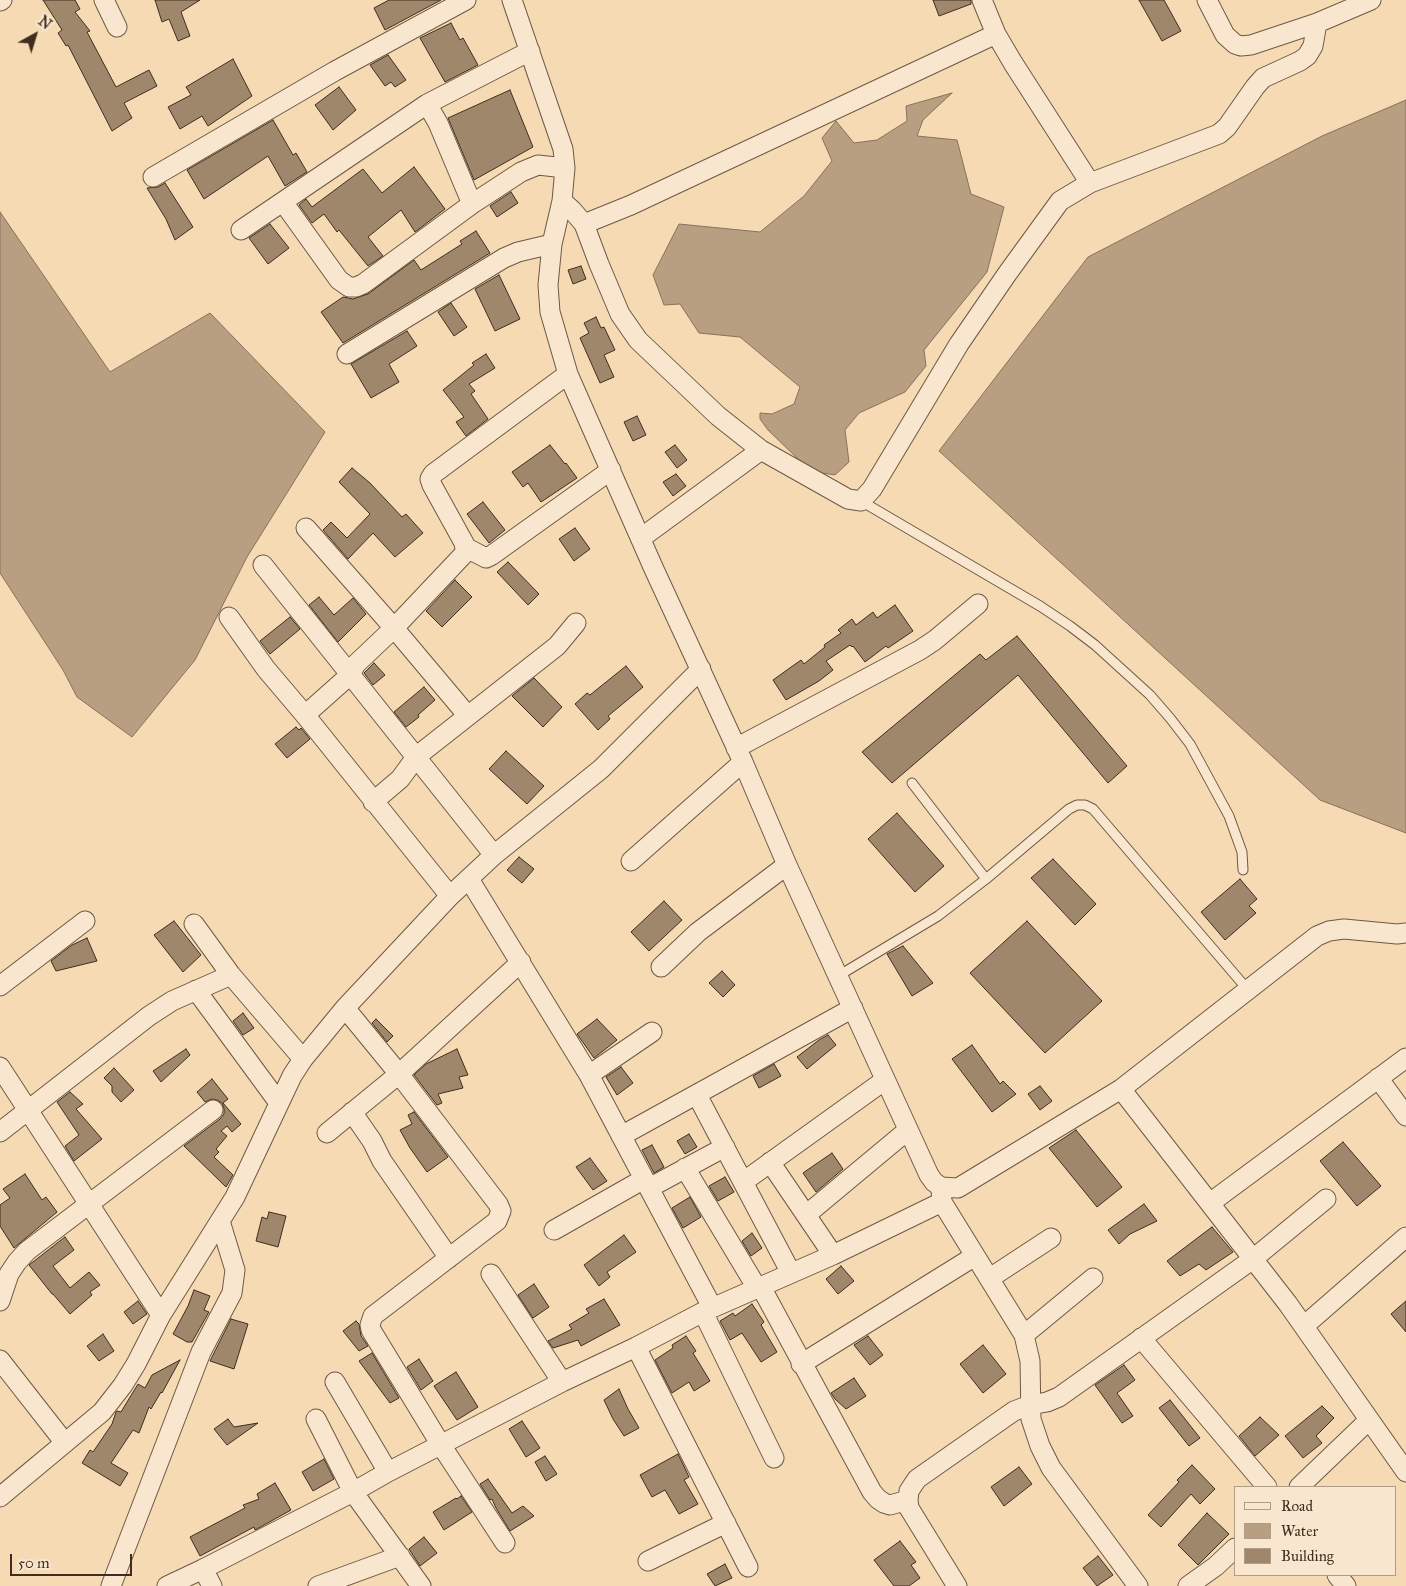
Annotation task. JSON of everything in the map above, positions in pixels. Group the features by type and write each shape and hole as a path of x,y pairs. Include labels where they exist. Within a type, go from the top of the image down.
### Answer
{"street":[{"path":"104,0 117,27"},
{"path":"153,177 335,71 466,0"},
{"path":"512,0 563,149 565,168 562,201 552,244 548,285 550,312 568,374 787,865 929,1175 1024,1335 1030,1361 1030,1405 1034,1430 1040,1446 1052,1468 1138,1586"},
{"path":"982,0 996,34 1090,183"},
{"path":"1207,0 1225,35 1235,44 1241,46 1252,45 1317,24 1361,2"},
{"path":"562,201 584,224 599,264 628,328 638,340 718,416 761,450 848,499 861,501 872,489 959,344 1060,201 1090,183 1218,134 1227,127 1255,86 1263,78 1307,56 1313,46 1317,24"},
{"path":"584,224 632,205 996,34"},
{"path":"241,230 427,104 530,51"},
{"path":"427,104 438,123 472,204"},
{"path":"283,202 338,280 349,287 356,287 363,284 472,204 521,172 538,165 565,168"},
{"path":"347,354 504,258 518,252 552,244"},
{"path":"305,715 350,675 356,664 394,628 464,554 464,547 432,485 430,479 433,474 568,374"},
{"path":"641,538 761,450"},
{"path":"464,547 486,558 492,555 611,470"},
{"path":"306,528 468,716"},
{"path":"262,565 494,855"},
{"path":"631,861 739,755 920,650 978,604"},
{"path":"229,617 266,669 450,896"},
{"path":"373,802 400,779 416,756 556,646 576,623"},
{"path":"0,1497 102,1412 112,1400 136,1364 161,1314 235,1197 292,1076 303,1059 345,1008 450,896 494,855 601,769 701,669"},
{"path":"661,967 698,932 787,865"},
{"path":"469,879 589,1075 646,1184 707,1310 774,1458"},
{"path":"0,986 85,921"},
{"path":"194,924 231,975 303,1059"},
{"path":"166,1586 203,1570 562,1382 636,1347 707,1310 833,1255 942,1194 958,1188 1121,1089 1317,936 1329,931 1344,930 1406,933"},
{"path":"327,1133 399,1074 521,962"},
{"path":"0,1132 149,1016 172,1001 231,975"},
{"path":"196,990 280,1103"},
{"path":"345,1008 399,1074 498,1204 501,1211 497,1221 373,1316 370,1325 371,1330 441,1445 505,1543"},
{"path":"621,1136 853,1008"},
{"path":"589,1075 652,1032"},
{"path":"1210,1203 1406,1058"},
{"path":"0,1067 161,1314"},
{"path":"1378,1078 1406,1116"},
{"path":"743,1182 886,1080"},
{"path":"1121,1089 1304,1326 1406,1472"},
{"path":"697,1094 791,1273"},
{"path":"0,1301 10,1274 17,1262 27,1251 213,1110"},
{"path":"352,1112 372,1141 382,1161 449,1258"},
{"path":"806,1215 908,1130"},
{"path":"554,1230 646,1184 685,1168 725,1146"},
{"path":"770,1162 833,1255"},
{"path":"685,1168 759,1288 872,1492 884,1504 908,1500"},
{"path":"957,1586 909,1508 909,1491 917,1479 1006,1415 1030,1405 1047,1402 1058,1397 1253,1258 1326,1199"},
{"path":"111,1586 201,1352 232,1293 235,1270 220,1221"},
{"path":"990,1278 1051,1238"},
{"path":"1304,1326 1403,1246"},
{"path":"801,1364 976,1256"},
{"path":"491,1274 562,1382"},
{"path":"1024,1335 1093,1278"},
{"path":"1141,1338 1266,1486"},
{"path":"636,1347 748,1567"},
{"path":"0,1360 65,1443"},
{"path":"335,1382 388,1472"},
{"path":"316,1419 353,1492 421,1586"},
{"path":"1300,1486 1369,1420"},
{"path":"648,1561 726,1523"},
{"path":"1188,1586 1216,1566 1234,1549"},
{"path":"318,1586 400,1556"},
{"path":"203,1570 212,1586"},
{"path":"1338,1576 1346,1586"}],"lane":[{"path":"861,501 1040,606 1070,626 1095,645 1150,695 1190,744 1229,816 1242,852 1243,870"},
{"path":"912,783 986,879"},
{"path":"838,976 938,916 986,879 1069,809 1077,805 1085,805 1093,809 1248,990"}],"water":[{"path":"952,93 923,120 917,136 957,140 971,194 1004,207 987,272 924,350 926,366 905,392 859,413 845,430 849,462 835,475 816,472 798,459 768,430 760,419 760,413 772,414 794,404 800,387 740,337 699,333 680,304 664,305 653,275 679,224 760,232 804,196 832,161 822,138 836,121 854,143 877,140 907,121 906,106"},
{"path":"1406,100 1406,833 1320,800 939,451 1088,257 1322,136"},
{"path":"0,212 110,372 210,313 325,432 247,557 195,660 132,737 77,697 63,670 0,573"}],"building":[{"path":"43,0 75,0 80,9 75,12 90,31 87,32 116,87 149,70 157,86 124,103 132,118 112,131 68,45 66,46 58,33 62,30"},
{"path":"155,0 200,0 181,12 190,36 178,41 169,19 162,22"},
{"path":"389,0 441,0 385,30 374,8"},
{"path":"933,0 971,0 971,4 939,16"},
{"path":"1139,0 1164,0 1181,31 1162,41"},
{"path":"451,23 460,40 463,38 478,65 445,82 420,38"},
{"path":"388,55 406,80 395,87 391,82 385,86 370,65"},
{"path":"233,59 252,96 208,126 202,116 180,129 168,107 191,95 186,87"},
{"path":"339,87 356,110 333,130 315,105"},
{"path":"510,90 533,147 474,180 448,118"},
{"path":"273,120 293,155 296,153 307,172 285,186 268,156 204,199 187,170"},
{"path":"414,167 445,209 415,232 401,210 368,237 383,256 368,266 339,230 337,232 324,214 312,223 299,205 306,199 312,207 363,169 382,193"},
{"path":"165,183 193,227 175,240 166,219 147,188 158,187"},
{"path":"511,192 518,203 497,217 490,206"},
{"path":"270,224 289,248 268,264 249,238"},
{"path":"476,231 490,253 343,343 321,312 343,297 353,299 368,294 414,260 421,270 462,244 460,241"},
{"path":"581,266 586,279 573,284 568,270"},
{"path":"499,275 520,319 495,331 475,289"},
{"path":"451,303 467,327 454,336 438,312"},
{"path":"596,317 601,328 604,327 615,350 604,355 614,377 600,383 580,338 589,333 584,323"},
{"path":"407,331 417,346 389,364 399,382 371,398 351,364"},
{"path":"486,354 495,368 469,384 475,391 471,394 488,419 466,436 456,422 464,417 443,390 474,365 472,363"},
{"path":"637,416 646,435 633,441 624,422"},
{"path":"550,445 577,478 541,502 528,483 523,487 512,472"},
{"path":"675,445 687,460 677,468 665,452"},
{"path":"352,468 370,483 402,517 406,514 423,533 395,557 373,533 348,559 323,530 331,522 347,538 370,514 339,482"},
{"path":"676,474 686,486 673,496 663,482"},
{"path":"483,502 505,530 489,543 467,514"},
{"path":"575,528 590,549 574,561 559,539"},
{"path":"508,562 539,594 528,605 497,572"},
{"path":"455,580 472,597 442,627 426,611"},
{"path":"319,597 334,615 353,598 366,614 338,642 309,605"},
{"path":"895,605 913,631 888,648 886,646 865,662 853,646 850,645 826,661 833,670 819,681 786,700 773,680 801,660 804,664 825,647 824,645 841,633 838,630 852,619 856,625 873,612 877,618"},
{"path":"290,617 300,629 270,654 260,641"},
{"path":"1017,636 1127,766 1108,783 1018,675 892,783 862,752 980,654 986,660"},
{"path":"374,663 385,675 373,685 364,673"},
{"path":"626,666 643,687 608,716 610,719 598,730 575,704 587,693 590,695"},
{"path":"534,678 562,707 543,727 512,696"},
{"path":"424,687 435,700 418,715 419,717 406,727 394,712"},
{"path":"296,727 299,730 301,728 310,739 287,758 275,744"},
{"path":"506,751 544,786 527,804 489,769"},
{"path":"897,813 944,866 915,892 868,839"},
{"path":"519,857 534,869 522,883 507,870"},
{"path":"1053,859 1096,904 1075,925 1031,878"},
{"path":"1240,879 1257,899 1249,906 1256,913 1225,940 1201,912"},
{"path":"664,901 682,920 649,951 631,932"},
{"path":"174,921 201,955 183,972 154,935"},
{"path":"1027,921 1102,1001 1045,1053 970,973"},
{"path":"87,938 97,961 56,971 51,961 72,945"},
{"path":"903,946 933,983 912,996 887,954"},
{"path":"722,971 735,985 723,997 709,983"},
{"path":"243,1013 254,1028 243,1035 233,1021"},
{"path":"376,1019 393,1036 387,1042 372,1023"},
{"path":"597,1019 617,1040 594,1058 577,1034"},
{"path":"828,1035 836,1045 807,1069 797,1057"},
{"path":"972,1045 1000,1084 1003,1081 1016,1094 992,1112 952,1059"},
{"path":"186,1049 190,1055 161,1082 153,1071"},
{"path":"457,1049 468,1075 459,1077 463,1088 438,1094 442,1103 437,1105 414,1075 426,1064"},
{"path":"774,1064 781,1076 759,1088 753,1076"},
{"path":"621,1067 633,1083 617,1095 606,1077"},
{"path":"114,1068 134,1090 121,1102 112,1092 112,1086 104,1078"},
{"path":"212,1079 228,1099 223,1103 241,1124 232,1132 227,1126 221,1131 227,1136 216,1149 219,1152 214,1157 233,1175 226,1187 184,1146 224,1114 222,1103 212,1099 205,1102 197,1092"},
{"path":"1040,1086 1052,1101 1040,1110 1028,1094"},
{"path":"70,1092 83,1104 76,1109 102,1139 74,1161 65,1146 79,1135 57,1102"},
{"path":"414,1112 448,1157 427,1172 400,1130 412,1124 408,1115"},
{"path":"1076,1130 1122,1187 1097,1207 1049,1148"},
{"path":"689,1134 697,1147 685,1154 677,1141"},
{"path":"1343,1142 1381,1186 1357,1206 1320,1161"},
{"path":"652,1145 664,1167 654,1173 642,1150"},
{"path":"832,1153 843,1169 816,1192 803,1173"},
{"path":"590,1158 607,1181 593,1190 576,1167"},
{"path":"25,1174 42,1200 46,1197 57,1212 14,1248 0,1226 0,1205 10,1198 3,1189"},
{"path":"725,1177 734,1192 718,1201 709,1186"},
{"path":"690,1197 701,1217 683,1228 672,1208"},
{"path":"1144,1204 1157,1221 1130,1234 1119,1244 1108,1230"},
{"path":"269,1212 286,1216 278,1247 256,1241 262,1217 267,1219"},
{"path":"1212,1227 1233,1252 1206,1270 1199,1264 1180,1276 1167,1261"},
{"path":"752,1233 762,1248 751,1256 742,1241"},
{"path":"624,1235 636,1252 607,1272 610,1277 599,1286 584,1265"},
{"path":"65,1237 74,1250 53,1266 70,1288 89,1272 100,1285 90,1292 92,1295 70,1314 29,1265"},
{"path":"841,1266 854,1281 838,1294 826,1279"},
{"path":"534,1284 549,1307 533,1318 518,1295"},
{"path":"194,1290 210,1296 204,1310 209,1312 192,1342 187,1342 173,1334"},
{"path":"604,1299 620,1325 581,1346 578,1340 553,1348 548,1341 572,1329 569,1325 589,1313 586,1309"},
{"path":"138,1301 147,1314 133,1324 124,1312"},
{"path":"1406,1301 1406,1332 1391,1314"},
{"path":"752,1304 764,1322 761,1325 777,1352 761,1362 742,1333 730,1340 720,1321 733,1313 735,1316"},
{"path":"231,1319 248,1324 234,1369 210,1361"},
{"path":"356,1321 359,1324 361,1336 368,1346 359,1351 343,1331"},
{"path":"103,1334 114,1351 99,1361 87,1346"},
{"path":"686,1336 696,1351 693,1353 710,1381 694,1391 689,1382 672,1393 655,1360 673,1348 672,1345"},
{"path":"868,1336 883,1355 870,1365 854,1345"},
{"path":"983,1345 1006,1374 983,1393 960,1364"},
{"path":"372,1353 399,1398 390,1403 359,1361"},
{"path":"419,1359 433,1381 421,1390 407,1367"},
{"path":"180,1360 162,1393 151,1409 149,1407 139,1433 133,1430 111,1463 128,1473 120,1486 82,1463 90,1450 93,1452 112,1424 116,1412 121,1412 138,1384 145,1388 152,1375"},
{"path":"1124,1365 1135,1380 1117,1393 1133,1416 1122,1423 1095,1385"},
{"path":"456,1372 478,1407 457,1420 434,1386"},
{"path":"854,1378 866,1396 846,1409 831,1393"},
{"path":"619,1389 639,1428 624,1436 604,1400"},
{"path":"1170,1400 1200,1438 1189,1446 1159,1408"},
{"path":"1322,1406 1334,1418 1316,1436 1322,1443 1303,1458 1285,1436"},
{"path":"1260,1417 1279,1435 1255,1456 1239,1436"},
{"path":"228,1419 234,1427 258,1423 227,1445 214,1429"},
{"path":"522,1421 540,1448 526,1457 509,1429"},
{"path":"678,1454 689,1477 684,1480 698,1504 679,1514 665,1490 652,1497 640,1475"},
{"path":"545,1456 557,1474 546,1481 535,1462"},
{"path":"324,1459 334,1479 313,1491 302,1472"},
{"path":"1192,1465 1215,1489 1200,1504 1191,1494 1161,1527 1148,1515"},
{"path":"1019,1467 1032,1484 1004,1506 991,1487"},
{"path":"488,1479 512,1513 523,1506 534,1516 510,1531 492,1499 490,1500 480,1484"},
{"path":"275,1483 291,1510 255,1530 254,1527 200,1556 190,1537 245,1508 243,1505 259,1499 257,1494"},
{"path":"461,1496 472,1512 444,1530 433,1512"},
{"path":"1207,1513 1229,1534 1198,1565 1178,1545"},
{"path":"424,1537 437,1553 420,1566 409,1549"},
{"path":"900,1541 916,1562 911,1565 920,1578 909,1586 894,1586 874,1560"},
{"path":"1098,1556 1113,1575 1097,1586 1083,1568"},
{"path":"725,1564 732,1578 715,1586 707,1574"}]}
